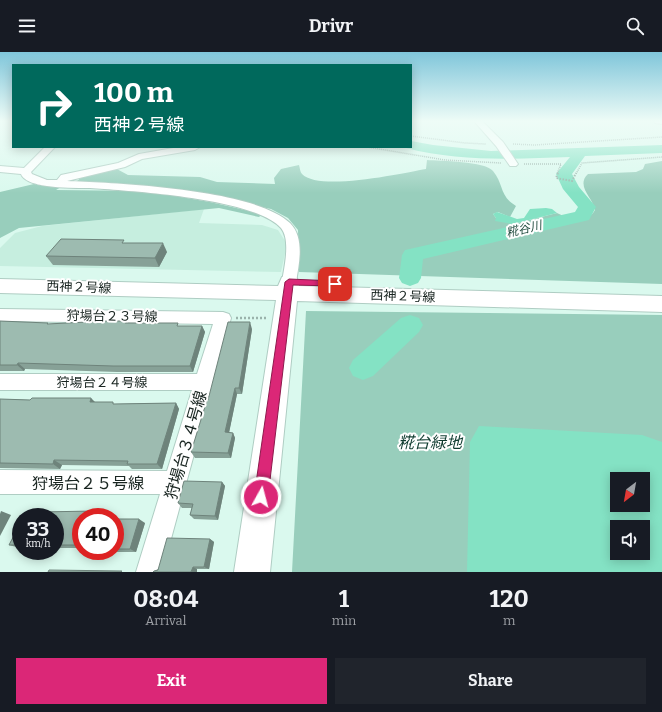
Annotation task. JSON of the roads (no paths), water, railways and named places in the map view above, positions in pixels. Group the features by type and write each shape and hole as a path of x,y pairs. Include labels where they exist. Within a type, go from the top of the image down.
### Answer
{"street":[{"path":"501,145 513,164"},
{"path":"0,169 26,171 49,148"},
{"path":"58,183 65,177 121,165 139,157 189,148"},
{"path":"26,171 27,176 35,180 166,191 236,204 269,214 286,226 293,242 252,572"},
{"name":"西神２号線","path":"0,276 47,276 286,297 662,293"},
{"name":"西神２号線","path":"0,286 286,297 662,304"},
{"name":"狩場台２３号線","path":"0,315 223,318"},
{"name":"狩場台３４号線","path":"149,572 223,318"},
{"name":"狩場台２４号線","path":"0,382 205,382"},
{"name":"狩場台２５号線","path":"0,482 175,483"}],"waterway":[{"path":"412,145 491,155 662,149"},
{"name":"糀谷川","path":"410,278 413,255 582,216 587,207 572,189 564,174 581,152"},
{"name":"糀谷川","path":"363,368 410,325"}],"park label":[{"name":"糀台緑地","path":"430,442"}]}
